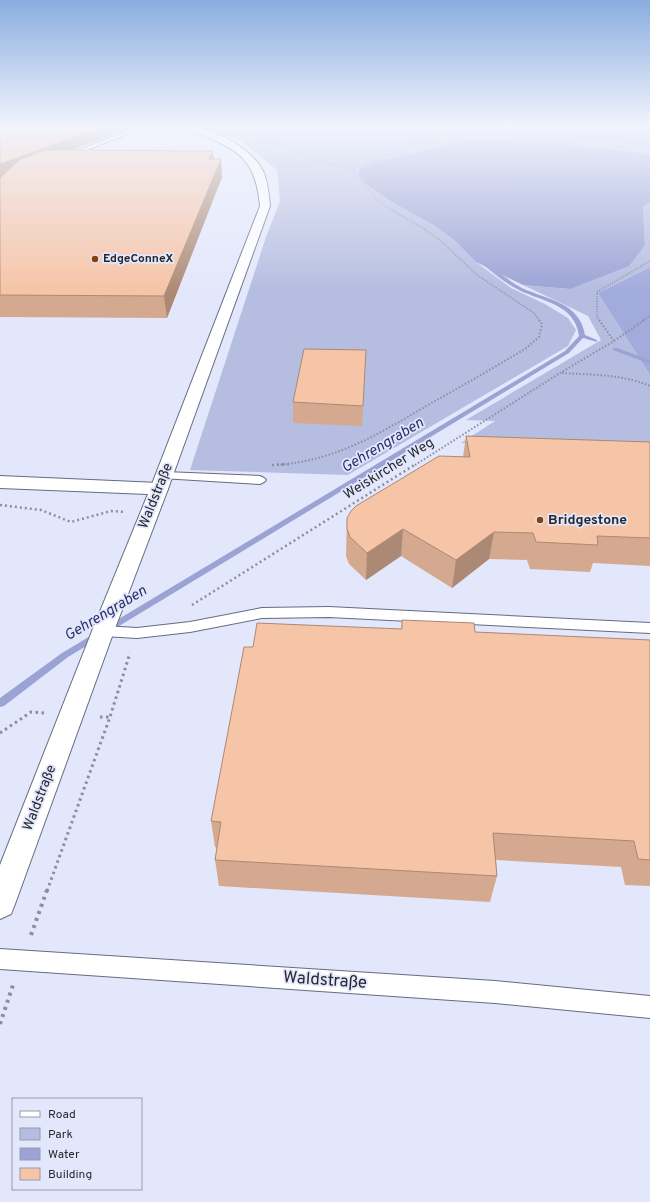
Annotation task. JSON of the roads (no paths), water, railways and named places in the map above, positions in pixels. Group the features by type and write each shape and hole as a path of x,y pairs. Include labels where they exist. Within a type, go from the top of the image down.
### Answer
{"street":[{"name":"Waldstraße","path":"0,904 113,633 150,513 266,206 263,181"},
{"path":"0,482 162,482"}],"lane":[{"path":"162,482 260,480"},
{"path":"113,633 190,627 262,613 330,612 650,628"},
{"name":"Waldstraße","path":"0,959 495,992 650,1007"}],"water":[{"path":"363,181 650,181 650,202 643,207 645,245 629,266 570,289 523,285 476,262 454,240 435,226 390,201"}],"waterway":[{"name":"Gehrengraben","path":"483,262 501,277 516,286 568,310 579,322 582,336"},
{"name":"Gehrengraben","path":"0,703 65,655 567,352 582,336"},
{"path":"582,336 595,341"},
{"path":"615,349 650,362"}],"place":[{"name":"EdgeConneX","path":"95,259"},
{"name":"Bridgestone","path":"540,520"}]}
